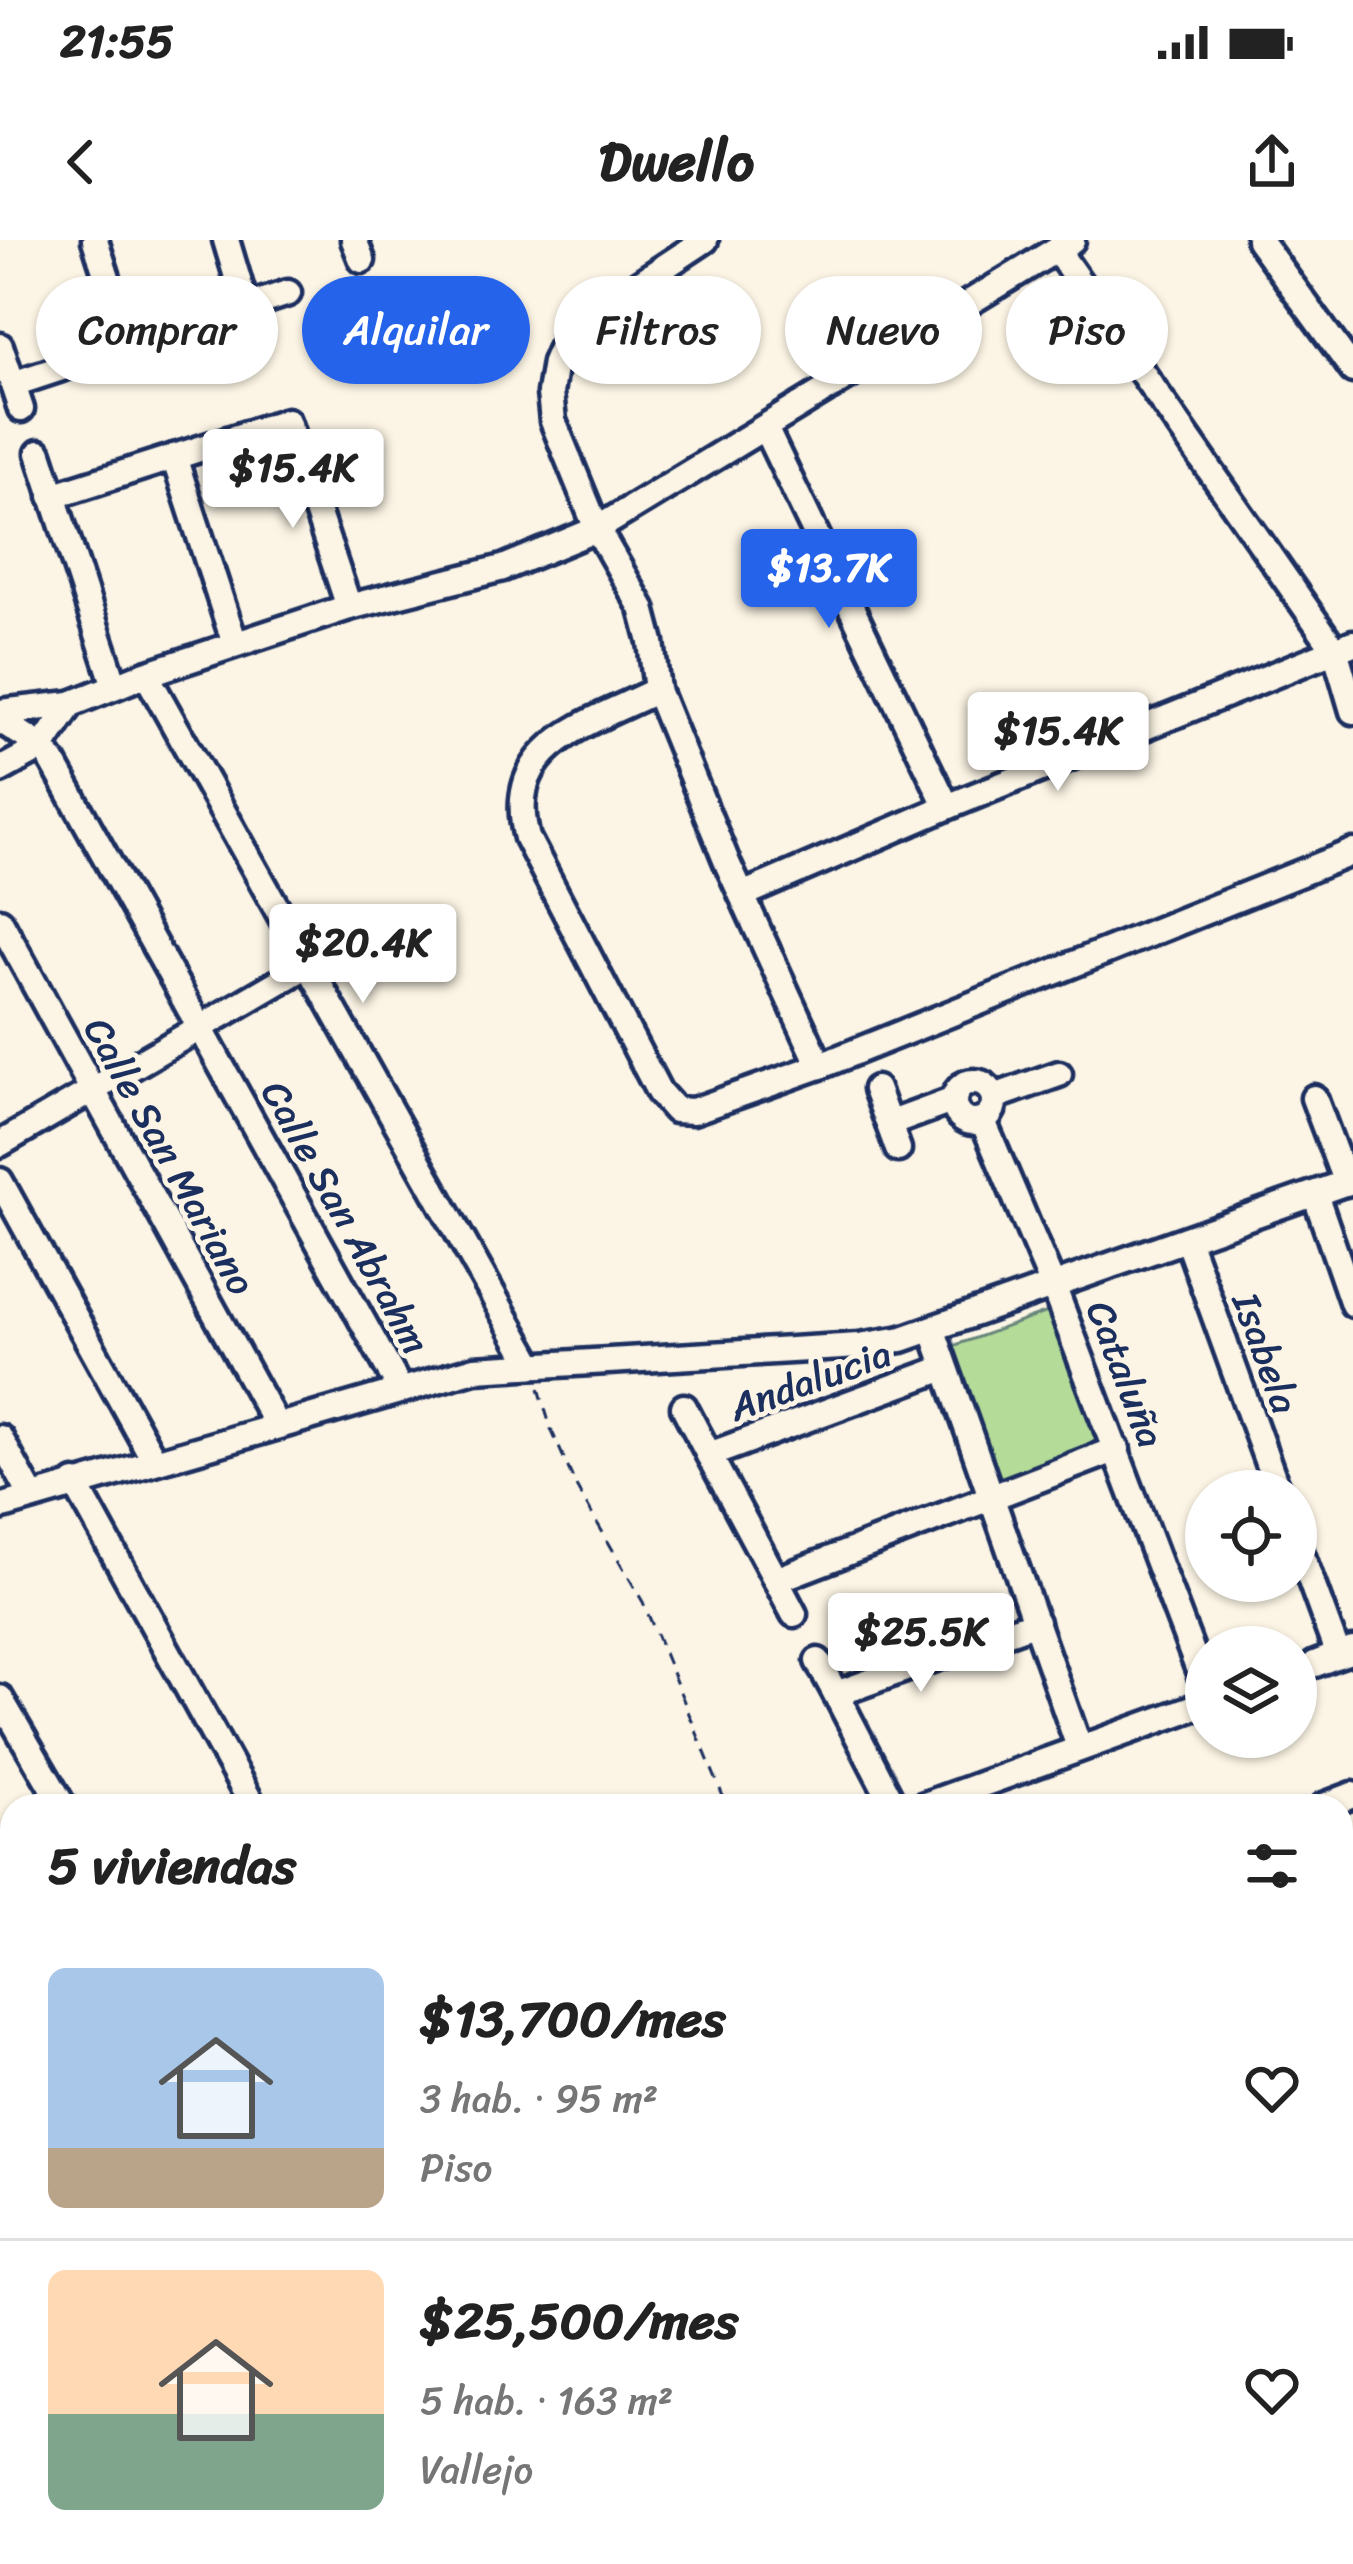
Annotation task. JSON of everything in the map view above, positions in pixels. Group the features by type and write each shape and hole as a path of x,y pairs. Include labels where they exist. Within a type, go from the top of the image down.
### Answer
{"street":[{"path":"95,240 107,276"},
{"path":"226,240 237,276"},
{"path":"705,240 569,330 555,362 550,393 553,421 597,529 642,608 656,690 820,1066"},
{"path":"1259,240 1353,370"},
{"path":"0,716 70,704 349,607 503,568 597,529 1064,245 1344,646 1353,711"},
{"path":"278,296 288,292"},
{"path":"0,346 17,396 44,384"},
{"path":"52,496 284,422 291,425 349,607"},
{"path":"765,428 947,807"},
{"path":"39,453 115,686"},
{"path":"174,457 235,644"},
{"path":"742,895 1344,646"},
{"path":"146,674 532,1364"},
{"path":"656,690 559,740 533,764 522,786 520,812 527,838 659,1092 675,1110 693,1111 820,1066 1353,852"},
{"path":"0,770 42,747 70,704"},
{"name":"Calle San Abrahm","path":"0,716 42,747 400,1389"},
{"name":"Calle San Mariano","path":"0,921 277,1426"},
{"path":"0,1144 306,966"},
{"path":"994,1097 1059,1074"},
{"path":"889,1124 954,1100 960,1088 973,1082 986,1085 994,1097 993,1111 983,1121 962,1119 954,1100"},
{"path":"876,1089 898,1149"},
{"path":"0,1507 476,1369 859,1346 933,1331 1349,1182 1314,1098"},
{"name":"Cataluña","path":"983,1121 1054,1288 1185,1632"},
{"path":"0,1181 154,1460"},
{"path":"1315,1195 1353,1304"},
{"name":"Isabela","path":"1187,1239 1270,1470"},
{"path":"933,1331 1078,1748"},
{"name":"Andalucia","path":"794,1614 710,1455 945,1368"},
{"path":"684,1407 710,1455"},
{"path":"0,1438 32,1497"},
{"path":"776,1580 1117,1449"},
{"path":"76,1483 246,1794"},
{"path":"1317,1602 1335,1656"},
{"path":"836,1694 1036,1622"},
{"path":"818,1661 888,1794"},
{"path":"0,1698 56,1794"},
{"path":"954,1794 1185,1710"}],"path":[{"path":"532,1364 551,1429 577,1488 643,1602 723,1794"}],"green space":[{"path":"1056,1309 1107,1443 1000,1479 953,1346"}]}
